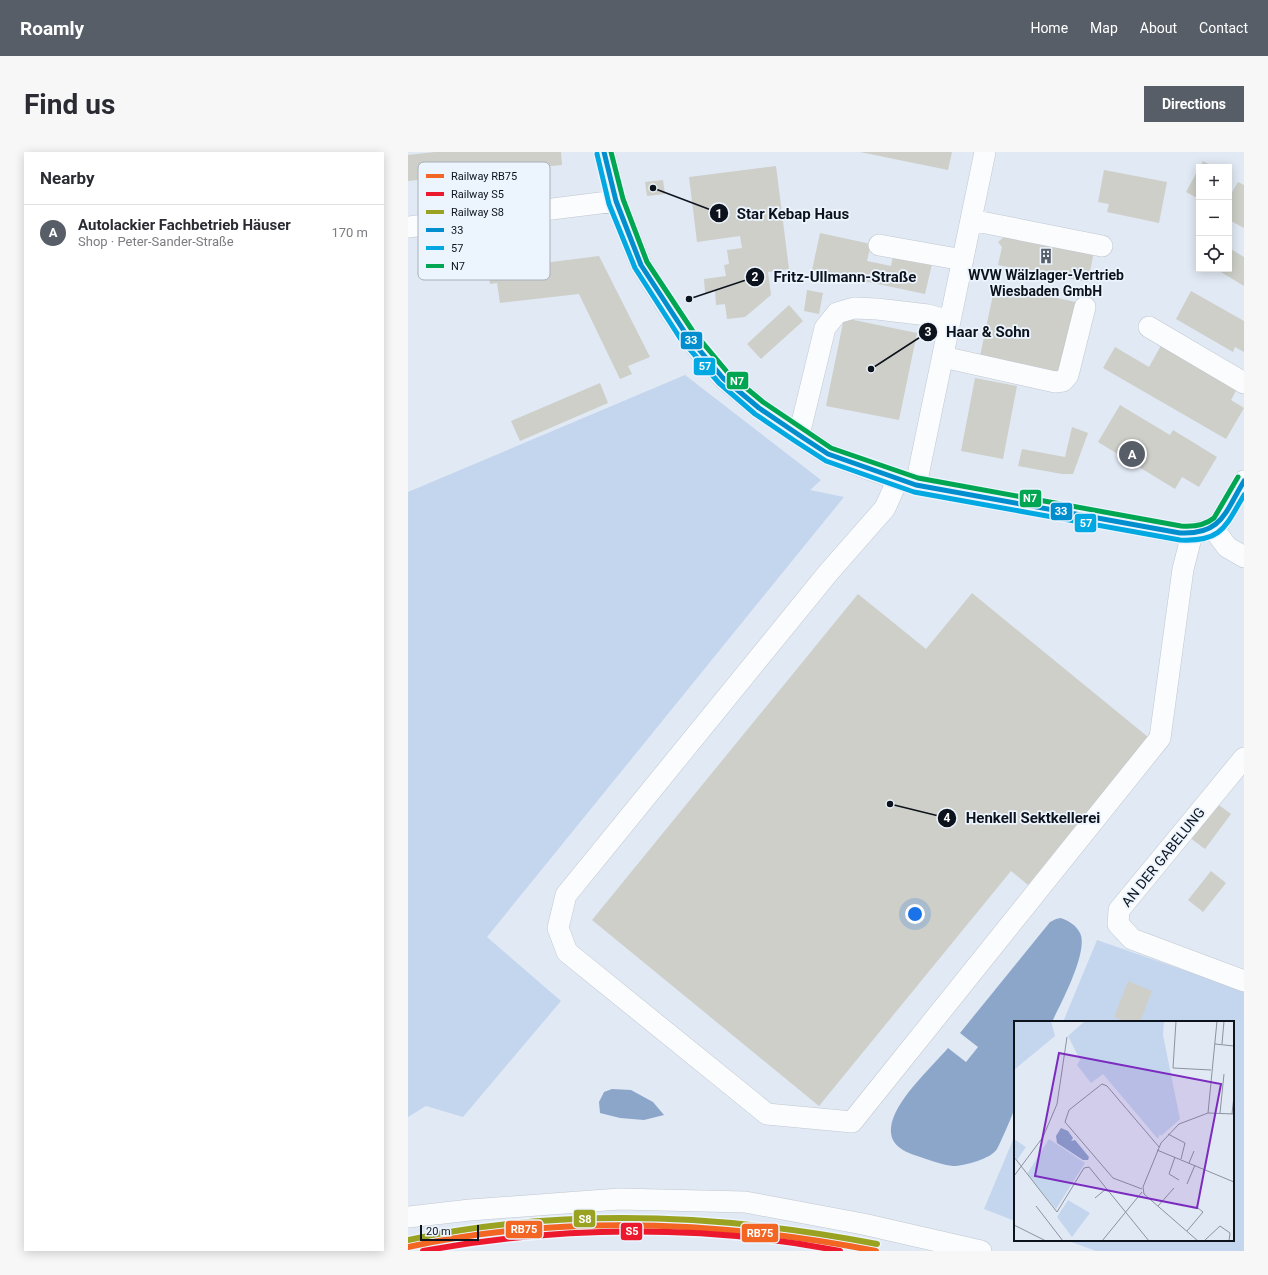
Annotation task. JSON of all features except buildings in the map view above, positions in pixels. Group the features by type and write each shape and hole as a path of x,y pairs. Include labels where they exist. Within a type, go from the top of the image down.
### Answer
{"street":[{"path":"604,152 616,201 641,264 665,303 701,353 723,378 760,408 828,454 907,482 1192,534 1214,528 1223,518 1244,481"},
{"path":"985,152 943,357 907,482 828,573 566,895 558,928 567,952 767,1114 852,1122 1160,738 1183,569 1192,534"},
{"path":"550,209 616,201"},
{"path":"971,220 1102,246"},
{"path":"408,226 418,225"},
{"path":"879,244 963,260"},
{"path":"943,357 1055,382 1063,381 1068,375 1085,306"},
{"path":"799,435 825,328 837,313 854,308 877,309 928,315 950,321"},
{"path":"1149,327 1244,383"},
{"path":"1214,528 1227,547 1244,557"},
{"name":"AN DER GABELUNG","path":"1241,768 1119,910 1118,924 1132,939 1244,981"},
{"path":"408,1217 470,1210 619,1198 745,1202 863,1224 981,1251"}],"shaded area":[{"path":"685,375 821,480 810,490 844,497 487,937 561,1001 463,1117 426,1106 408,1117 408,492"},
{"path":"1061,918 1067,920 1080,933 1082,941 1081,952 1073,977 1052,1021 1014,1021 1014,1110 997,1149 994,1153 983,1159 964,1165 953,1166 933,1161 902,1150 897,1146 891,1135 893,1118 898,1107 923,1075 948,1048 966,1062 978,1047 960,1033 1050,922"},
{"path":"1097,940 1244,991 1244,1251 1096,1251 1069,1241 1234,1241 1234,1021 1063,1021"},
{"path":"612,1089 631,1090 653,1102 664,1115 644,1120 620,1118 600,1113 599,1102 604,1092"},
{"path":"1014,1137 1014,1221 984,1209"}],"rail line":[{"name":"S8","path":"408,1240 466,1229 525,1222 642,1218 760,1226 877,1244"},
{"name":"RB75","path":"408,1247 466,1236 524,1229 642,1225 760,1233 876,1251"},
{"name":"S5","path":"423,1251 526,1237 579,1233 632,1232 737,1236 789,1242 840,1251"}],"transit line":[{"name":"33","path":"604,152 616,201 641,265 686,334 723,378 759,408 828,454 916,485 1180,533 1194,533 1214,526 1226,512 1244,481"},
{"name":"N7","path":"611,152 623,199 647,262 692,330 728,373 763,402 831,448 918,478 1181,526 1198,525 1206,523 1214,518 1238,477"},
{"name":"57","path":"597,154 609,204 635,268 680,338 719,383 755,414 826,461 914,492 1180,540 1194,540 1214,535 1226,524 1244,495"}],"place":[{"name":"Star Kebap Haus","path":"653,188"},
{"name":"WVW Wälzlager-Vertrieb Wiesbaden GmbH","path":"1046,256"},
{"name":"Fritz-Ullmann-Straße","path":"689,299"},
{"name":"Haar & Sohn","path":"871,369"},
{"name":"Autolackier Fachbetrieb Häuser","path":"1132,454"},
{"name":"Henkell Sektkellerei","path":"890,804"}]}
